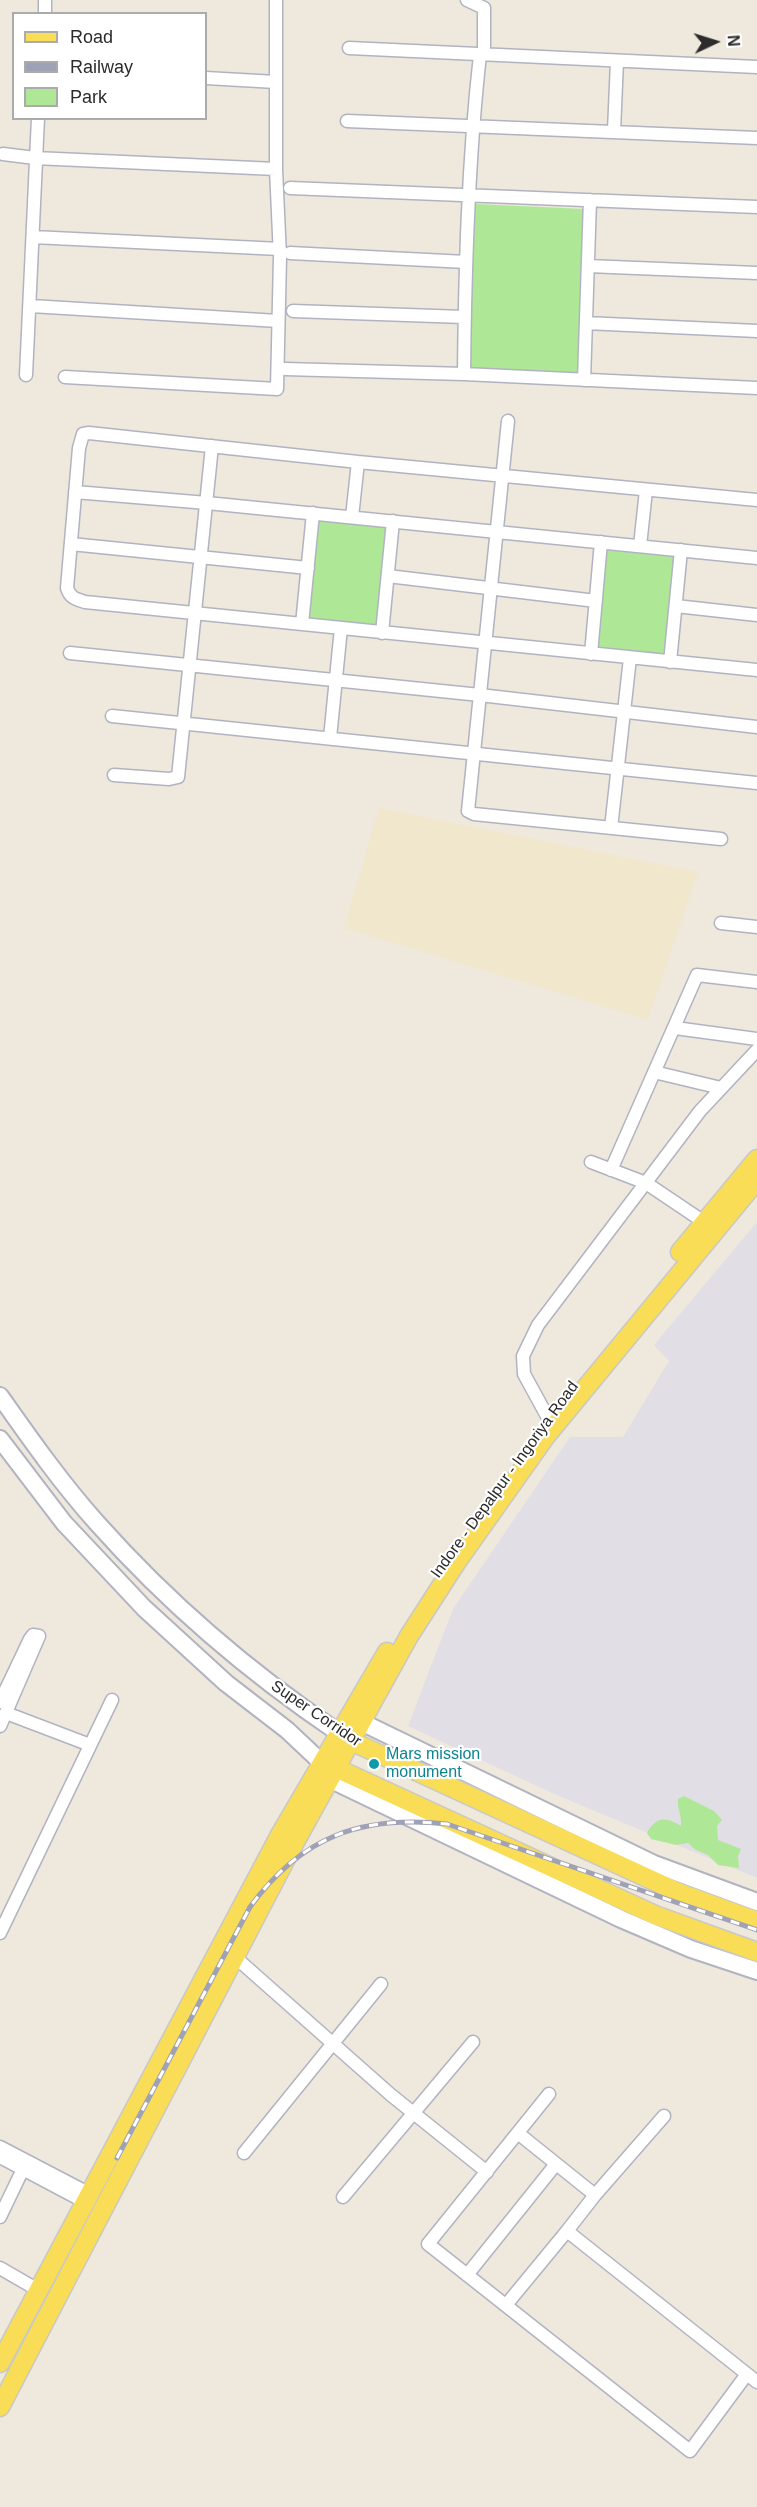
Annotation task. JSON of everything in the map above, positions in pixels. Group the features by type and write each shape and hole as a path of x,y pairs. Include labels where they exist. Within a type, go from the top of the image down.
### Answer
{"main road":[{"name":"Indore - Depalpur - Ingoriya Road","path":"325,1770 416,1604 547,1416 757,1159"},
{"name":"Indore - Depalpur - Ingoriya Road","path":"355,1719 456,1563 546,1436 654,1302 757,1180"},
{"name":"Super Corridor","path":"0,1396 51,1466 96,1522 143,1572 186,1614 237,1658 345,1737 680,1893 757,1921"},
{"name":"Super Corridor","path":"0,1440 64,1523 144,1608 226,1683 287,1730 325,1770 654,1915 757,1952"},
{"path":"355,1719 654,1864 757,1902"},
{"path":"0,2407 283,1864 325,1770"},
{"path":"0,2363 262,1868 325,1770"},
{"path":"325,1770 621,1919 691,1949 757,1971"},
{"path":"262,1868 283,1864"}],"street":[{"path":"65,377 277,389 278,321 285,251 276,169 276,0"},
{"path":"464,374 468,195 472,124 482,53 484,8 467,0"},
{"path":"349,48 757,67"},
{"path":"614,131 617,61"},
{"path":"207,78 276,82"},
{"path":"26,375 38,120"},
{"path":"347,121 472,124 757,138"},
{"path":"3,154 35,158 276,169"},
{"path":"290,188 757,207"},
{"path":"584,380 590,200"},
{"path":"33,237 466,262"},
{"path":"588,266 757,273"},
{"path":"31,306 278,321"},
{"path":"293,311 465,317"},
{"path":"586,323 757,331"},
{"path":"285,369 464,374 757,388"},
{"path":"508,421 468,811 474,814 721,838"},
{"path":"757,500 358,462 97,433 83,434 79,448 67,588 75,599 195,614 757,670"},
{"path":"114,775 169,779 178,777 212,446"},
{"path":"352,517 358,462"},
{"path":"640,546 646,490"},
{"path":"75,492 313,513 757,558"},
{"path":"302,624 313,513"},
{"path":"382,633 393,521"},
{"path":"591,654 601,542"},
{"path":"71,544 308,568"},
{"path":"670,662 681,550"},
{"path":"388,576 596,601"},
{"path":"676,606 757,615"},
{"path":"330,738 341,628"},
{"path":"70,653 480,695 757,727"},
{"path":"611,828 630,658"},
{"path":"112,716 757,783"},
{"path":"721,923 757,927"},
{"path":"611,1170 697,975 757,982"},
{"path":"675,1028 757,1039"},
{"path":"547,1416 524,1374 523,1356 538,1325 646,1183 662,1158 721,1088 757,1050"},
{"path":"654,1072 721,1088"},
{"path":"591,1162 646,1183 704,1222"},
{"path":"0,1726 3,1708 30,1639 33,1635 39,1636 3,1708"},
{"path":"0,1933 112,1700"},
{"path":"3,1708 90,1745"},
{"path":"0,1908 15,1902"},
{"path":"235,1957 412,2112 487,2172"},
{"path":"244,2152 381,1984"},
{"path":"343,2196 472,2042"},
{"path":"549,2094 428,2244 690,2451 747,2374"},
{"path":"506,2305 595,2195 664,2116"},
{"path":"519,2134 595,2195"},
{"path":"0,2147 87,2198"},
{"path":"0,2157 87,2198"},
{"path":"466,2275 556,2164"},
{"path":"0,2217 23,2169"},
{"path":"567,2230 757,2382"},
{"path":"0,2268 38,2290"}],"shaded area":[{"path":"379,808 698,872 648,1020 344,928"},
{"path":"757,1222 757,1878 561,1797 408,1726 453,1609 570,1437 623,1437 669,1361 654,1345"}],"green space":[{"path":"475,204 584,209 577,375 468,370"},
{"path":"317,520 387,526 379,626 308,620"},
{"path":"605,550 675,557 665,657 595,649"},
{"path":"684,1796 714,1811 722,1820 717,1826 718,1840 741,1849 738,1856 739,1868 718,1865 708,1855 696,1850 688,1843 676,1845 651,1839 647,1833 650,1827 658,1821 671,1821 681,1826 678,1799"}],"railway":[{"path":"117,2158 250,1907 291,1863 313,1847 336,1835 387,1823 447,1824 757,1930"}],"place":[{"name":"Mars mission monument","path":"374,1764"}]}
